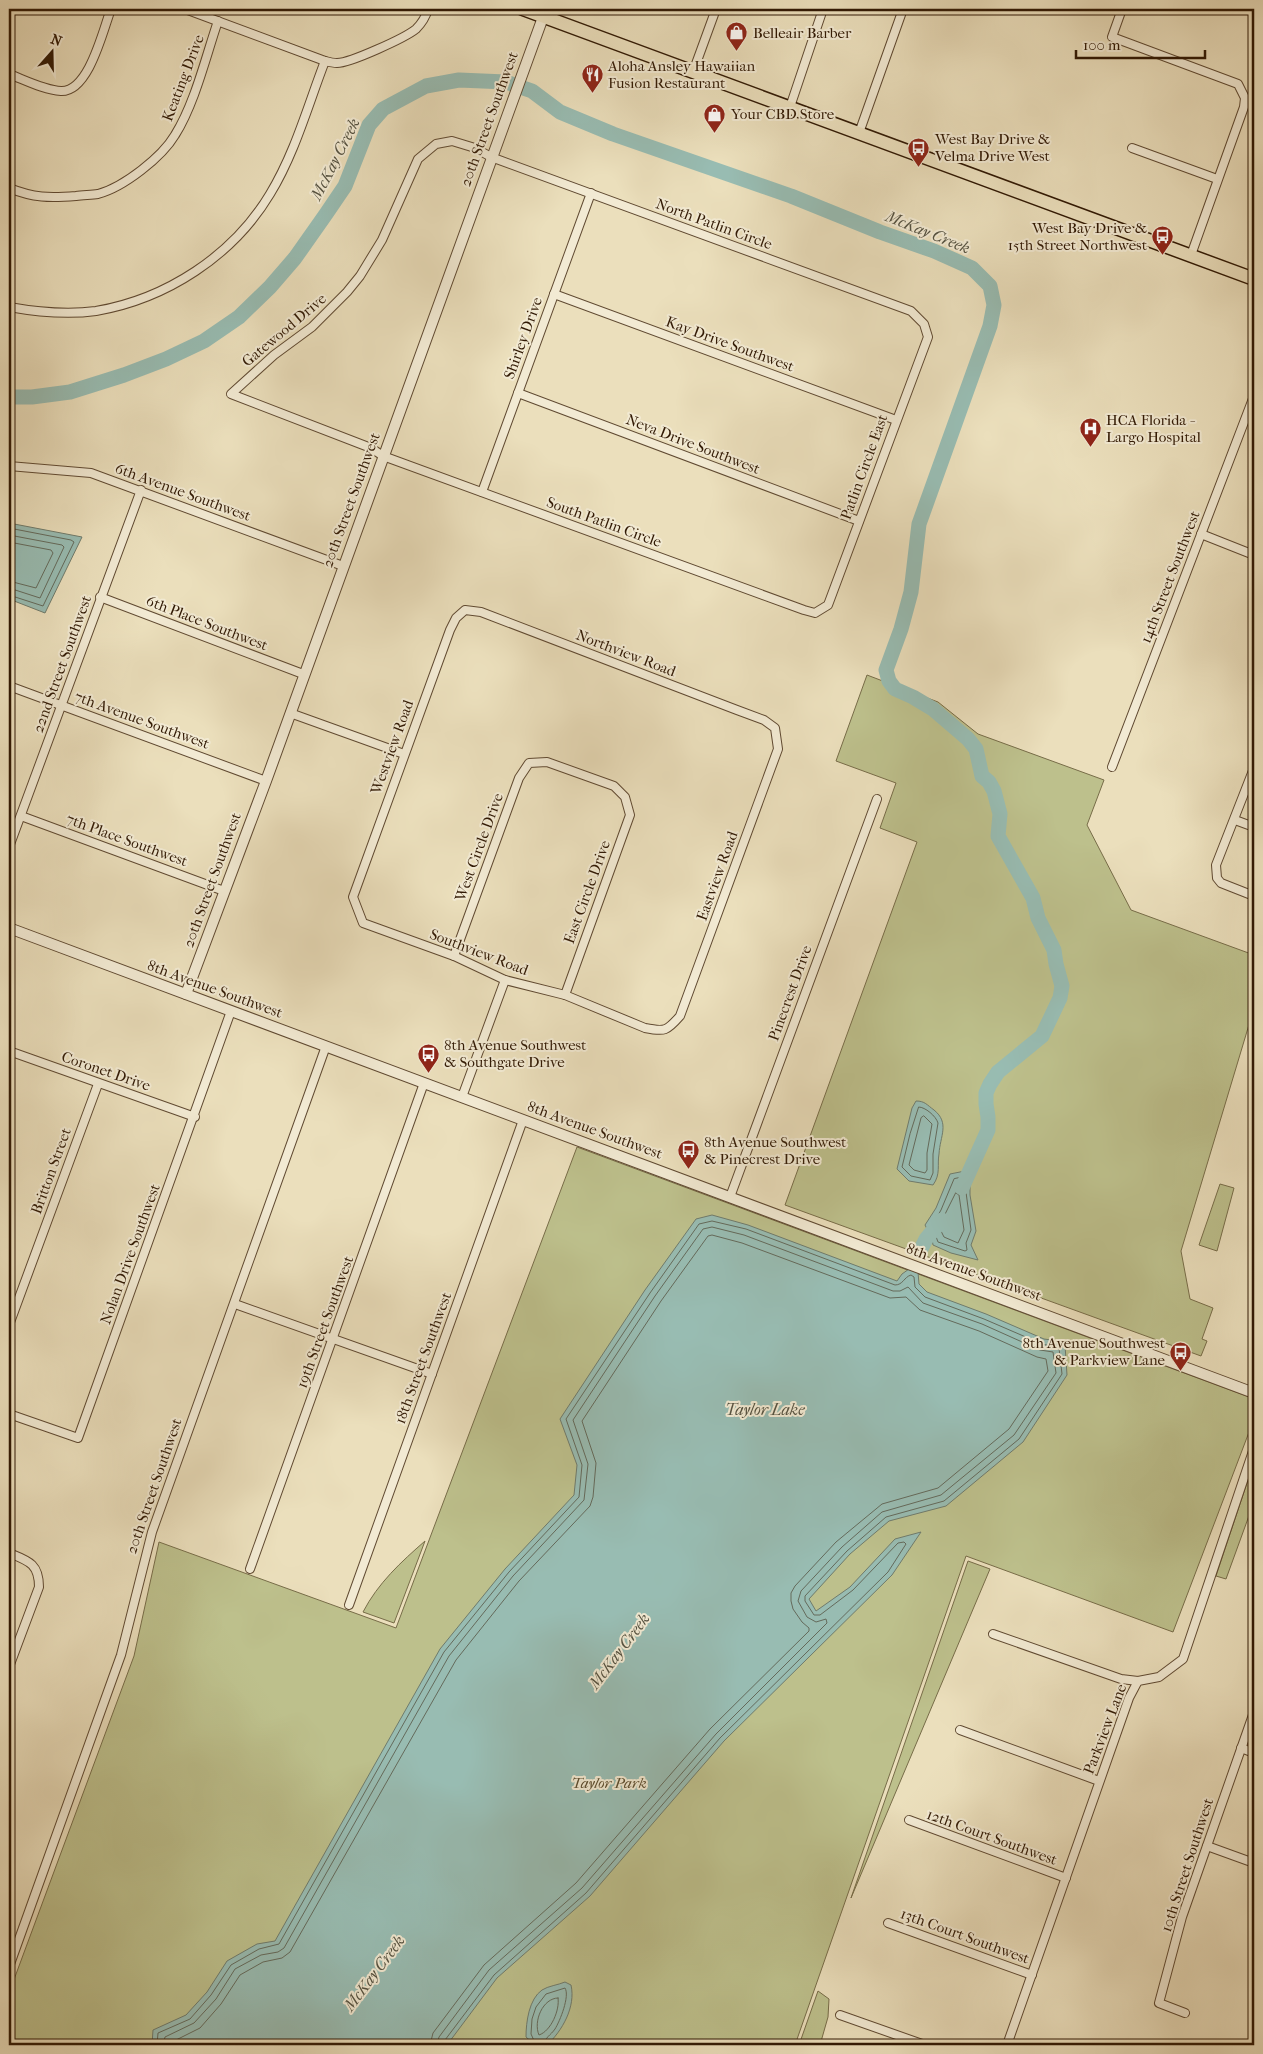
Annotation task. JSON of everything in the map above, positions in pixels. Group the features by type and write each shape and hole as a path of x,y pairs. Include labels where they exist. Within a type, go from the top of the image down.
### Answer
{"main road":[{"path":"523,9 544,13 693,72 1254,279"}],"street":[{"path":"9,74 47,88 61,91 72,90 87,71 110,9"},
{"path":"185,9 325,61 338,63 355,59 406,35 426,17 428,9"},
{"path":"693,72 716,9"},
{"path":"790,107 823,9"},
{"path":"859,133 903,9"},
{"path":"1122,9 1112,37 1238,84 1245,98 1244,107 1191,256"},
{"name":"20th Street Southwest","path":"186,994 266,781 303,674 544,13"},
{"name":"Keating Drive","path":"9,188 36,197 98,194 137,174 155,159 175,135 186,113 218,21"},
{"path":"9,308 53,313 95,311 160,291 213,260 242,232 270,196 287,162 325,61"},
{"name":"Gatewood Drive","path":"383,456 371,448 231,394 274,355 312,327 335,306 360,276 398,209 413,167 426,151 436,144 452,141 476,148 491,157"},
{"path":"1132,148 1217,179"},
{"name":"North Patlin Circle","path":"491,157 911,311 924,324"},
{"name":"Shirley Drive","path":"482,492 591,193"},
{"name":"Kay Drive Southwest","path":"554,294 896,420"},
{"name":"Patlin Circle East","path":"815,613 828,605 928,337 924,324"},
{"name":"Neva Drive Southwest","path":"518,393 859,521"},
{"name":"14th Street Southwest","path":"1112,767 1254,396"},
{"name":"South Patlin Circle","path":"383,456 815,613"},
{"name":"6th Avenue Southwest","path":"9,466 90,473 141,490 343,566"},
{"name":"22nd Street Southwest","path":"9,847 141,490"},
{"path":"1201,534 1254,555"},
{"name":"6th Place Southwest","path":"100,597 303,674"},
{"name":"Northview Road","path":"465,610 481,612 764,720 775,728"},
{"name":"Westview Road","path":"353,897 450,630 456,618 465,610"},
{"name":"7th Avenue Southwest","path":"9,686 266,781"},
{"path":"290,713 404,754"},
{"name":"Eastview Road","path":"669,1029 680,1016 778,749 775,728"},
{"name":"East Circle Drive","path":"542,762 614,786 625,797 630,815 565,996"},
{"name":"West Circle Drive","path":"454,956 519,778 530,763 542,762"},
{"path":"1254,768 1216,865 1217,878 1228,887 1254,896"},
{"name":"Pinecrest Drive","path":"730,1197 877,799"},
{"name":"7th Place Southwest","path":"21,816 224,890"},
{"path":"1235,820 1254,827"},
{"name":"Southview Road","path":"353,897 362,923 454,956 505,980 565,996 645,1028 659,1031 669,1029"},
{"name":"8th Avenue Southwest","path":"9,928 1254,1393"},
{"path":"462,1097 505,980"},
{"name":"Nolan Drive Southwest","path":"9,1414 78,1438 195,1117 231,1011"},
{"name":"20th Street Southwest","path":"9,1967 121,1655 152,1532 326,1046"},
{"name":"Coronet Drive","path":"9,1051 195,1117"},
{"name":"19th Street Southwest","path":"250,1569 424,1083"},
{"name":"Britton Street","path":"9,1325 98,1084"},
{"name":"18th Street Southwest","path":"349,1605 523,1120"},
{"path":"235,1304 432,1374"},
{"name":"Parkview Lane","path":"1006,2045 1128,1698 1138,1681 1158,1677 1183,1658 1254,1448"},
{"path":"9,1553 22,1558 35,1567 39,1577 39,1587 9,1667"},
{"path":"993,1634 1121,1678 1138,1681"},
{"name":"10th Street Southwest","path":"1185,2013 1159,2002 1182,1917 1254,1712"},
{"path":"960,1730 1099,1782"},
{"path":"1241,1748 1254,1753"},
{"name":"12th Court Southwest","path":"908,1820 1066,1878"},
{"path":"1206,1846 1254,1864"},
{"name":"13th Court Southwest","path":"888,1922 1032,1975"},
{"path":"840,2015 925,2045"}],"green space":[{"path":"867,675 938,702 978,734 1104,780 1087,825 1131,910 1254,955 1254,1008 1181,1251 1190,1299 1213,1308 1202,1339 1207,1341 1201,1356 785,1205 917,842 880,828 896,783 836,761"},
{"name":"Taylor Park","path":"577,1147 1254,1399 1254,1419 1173,1632 966,1556 795,2045 9,2045 9,1993 134,1656 159,1542 396,1628"},
{"path":"1220,1184 1234,1188 1217,1251 1199,1245"},
{"path":"1254,1462 1254,1502 1226,1579 1216,1576"},
{"path":"425,1541 394,1623 363,1612 383,1582"},
{"path":"968,1561 990,1569 851,1898"},
{"path":"818,1991 829,1999 828,2017 820,2045 799,2045"}],"water":[{"path":"9,523 82,537 45,613 9,599"},
{"path":"916,1101 924,1103 934,1110 942,1120 943,1130 938,1158 938,1173 933,1185 909,1181 897,1169 912,1108"},
{"path":"970,1170 970,1195 976,1231 971,1245 978,1260 951,1253 933,1245 925,1225 936,1208 950,1174"},
{"name":"Taylor Lake","path":"712,1215 748,1225 897,1281 909,1269 918,1272 919,1284 927,1292 986,1314 1044,1339 1059,1341 1065,1345 1067,1375 1023,1442 946,1506 889,1521 850,1554 809,1599 816,1611 850,1587 895,1539 921,1532 892,1575 724,1741 590,1896 497,1978 447,2045 152,2045 153,2030 186,2015 207,1992 227,1961 257,1944 275,1941 440,1649 505,1569 574,1495 577,1465 560,1419 645,1290 696,1219"},
{"path":"565,1982 571,1985 572,1993 570,2010 563,2026 547,2045 535,2045 526,2037 531,2005 542,1990"}],"waterway":[{"name":"McKay Creek","path":"9,397 32,397 70,392 124,375 166,359 204,341 239,317 270,287 295,258 326,214 345,186 369,125 383,109 426,86 459,80 506,82 532,91 560,112 613,134 791,196 880,232 934,251 972,268 990,286 994,305 990,326 919,524 911,592 901,629 886,670 889,681 895,689 933,709 968,739 976,749 982,776 989,782 994,791 1000,814 998,836 1033,898 1038,918 1054,950 1062,986 1060,998 1042,1036 998,1072 990,1084 986,1093 988,1130 962,1188"},
{"name":"McKay Creek","path":"921,1249 926,1239 942,1220"}],"place":[{"name":"Belleair Barber","path":"737,52"},
{"name":"Aloha Ansley Hawaiian Fusion Restaurant","path":"592,94"},
{"name":"Your CBD Store","path":"715,133"},
{"name":"West Bay Drive & Velma Drive West","path":"919,167"},
{"name":"West Bay Drive & 15th Street Northwest","path":"1163,256"},
{"name":"HCA Florida - Largo Hospital","path":"1090,448"},
{"name":"8th Avenue Southwest & Southgate Drive","path":"428,1073"},
{"name":"8th Avenue Southwest & Pinecrest Drive","path":"688,1170"},
{"name":"8th Avenue Southwest & Parkview Lane","path":"1181,1371"}]}
